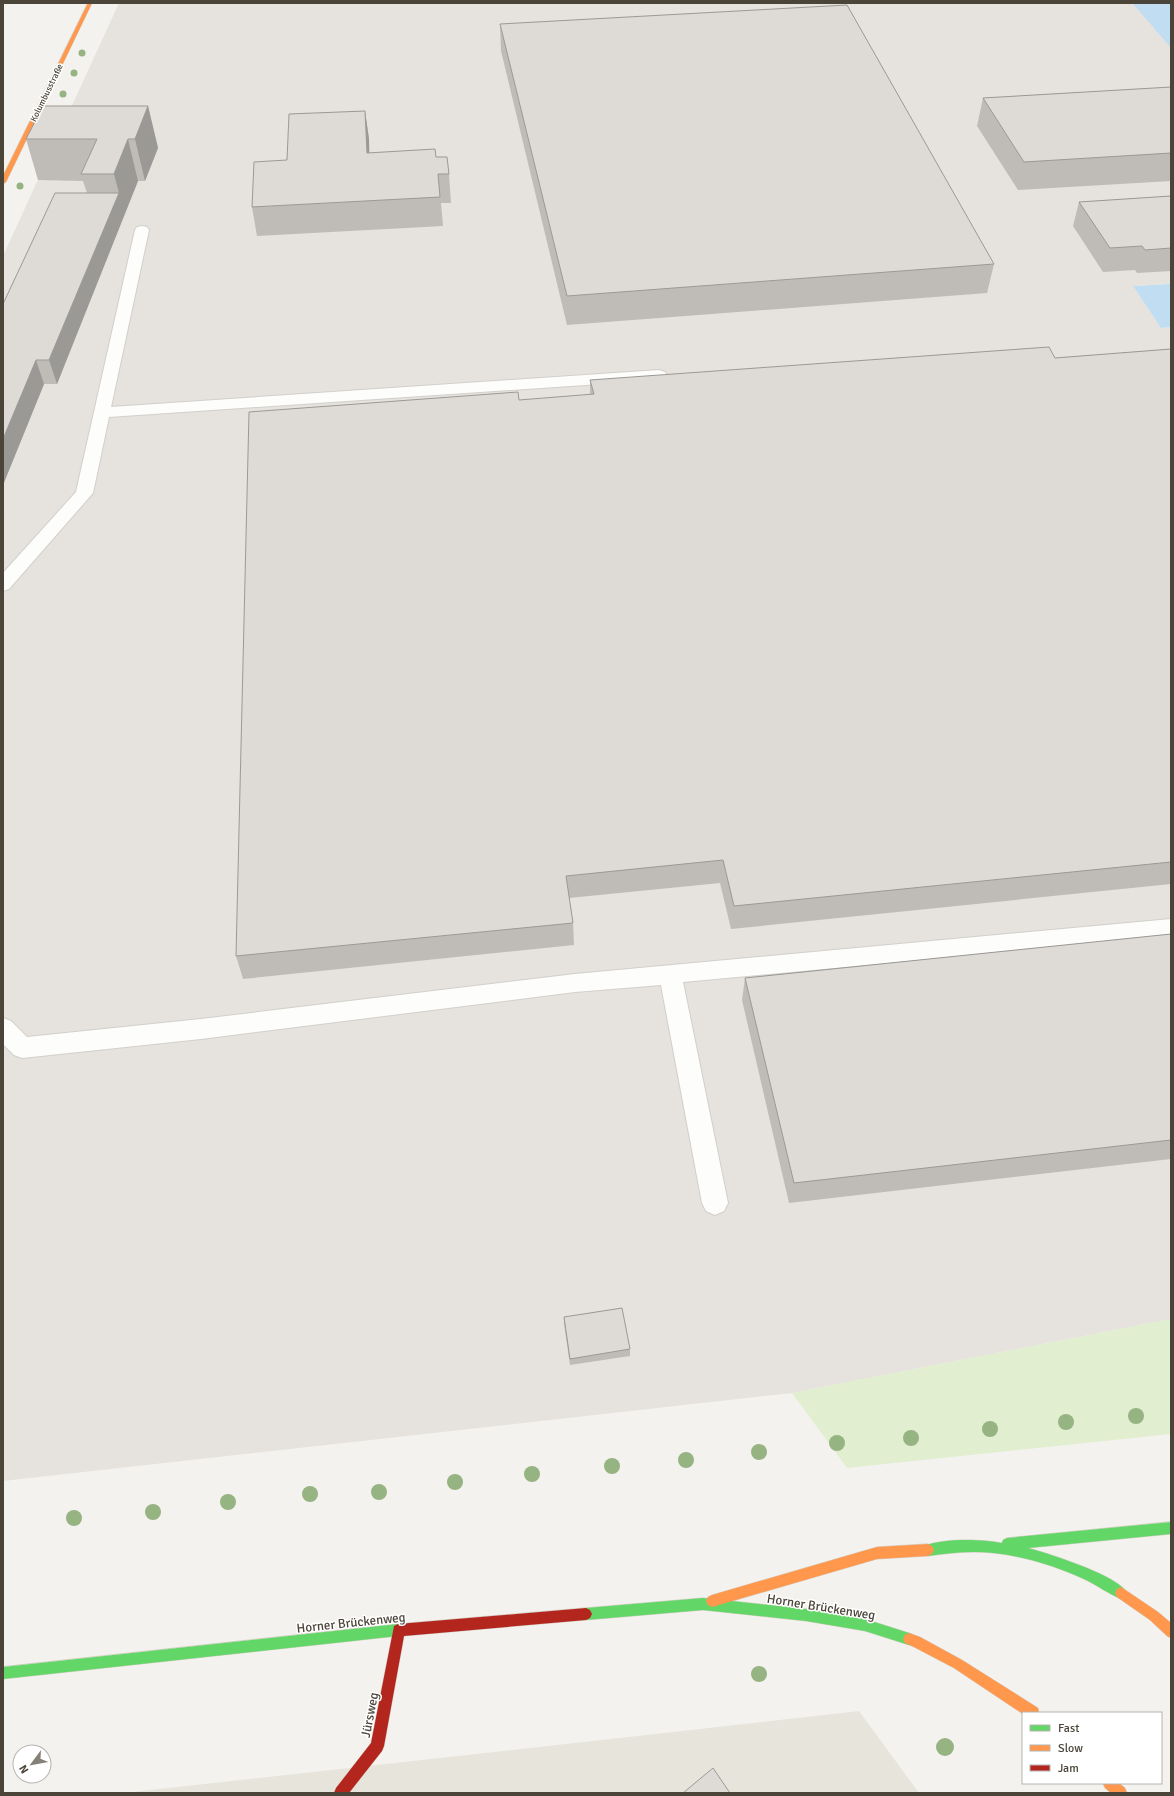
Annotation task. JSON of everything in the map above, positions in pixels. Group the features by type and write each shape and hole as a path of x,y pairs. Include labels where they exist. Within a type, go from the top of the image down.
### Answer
{"street":[{"name":"Kolumbusstraße","path":"3,182 90,3"},
{"name":"Horner Brückenweg","path":"3,1674 400,1630 703,1604 877,1553 979,1546 1171,1528"},
{"name":"Horner Brückenweg","path":"979,1546 1022,1553 1071,1567 1117,1590 1154,1616 1171,1632"},
{"name":"Horner Brückenweg","path":"703,1604 806,1616 865,1625 916,1641 958,1664 1031,1712"},
{"name":"Jürsweg","path":"341,1793 377,1746 400,1630"},
{"path":"1111,1784 1120,1793"}],"lane":[{"path":"3,585 84,493 142,230"},
{"path":"102,413 677,374"},
{"path":"3,1028 22,1048 201,1029 575,983 1171,928"},
{"path":"670,974 715,1203"}],"shaded area":[{"path":"119,3 1132,3 1171,48 1171,284 1133,286 1161,328 1171,327 1171,1319 792,1393 3,1481 3,256"},
{"path":"148,3 484,3 488,25 438,27 440,82 198,96 185,144 68,143 128,8"},
{"path":"127,227 135,228 26,520 3,519 58,388 68,377"},
{"path":"859,1711 919,1793 123,1793 449,1757"}],"green space":[{"path":"1171,1319 1171,1434 847,1468 792,1393"}],"water":[{"path":"1132,3 1171,3 1171,48"},
{"path":"1171,284 1171,327 1161,328 1133,286"}],"building":[{"path":"847,5 994,264 567,296 500,24"},
{"path":"1171,87 1171,153 1024,162 983,98"},
{"path":"43,106 148,106 135,139 128,139 114,174 81,174 97,139 26,139"},
{"path":"365,111 367,153 435,149 436,157 447,157 449,174 438,174 440,197 252,207 254,162 287,160 289,114"},
{"path":"55,193 119,193 49,360 36,360 3,439 3,304"},
{"path":"1171,196 1171,248 1145,250 1142,246 1110,248 1079,202"},
{"path":"1049,347 1055,358 1171,349 1171,862 734,906 723,860 566,876 573,923 236,956 249,412 518,392 519,400 594,394 590,380"},
{"path":"1171,934 1171,1140 794,1183 745,978"},
{"path":"622,1308 630,1349 570,1359 564,1317"},
{"path":"713,1768 730,1793 683,1793"}],"traffic: fast":[{"path":"1007,1544 1171,1528"},
{"path":"928,1550 980,1546 1016,1551 1054,1561 1072,1568 1121,1593"},
{"path":"586,1614 703,1604 806,1615 865,1625 909,1639"},
{"path":"3,1673 398,1630"}],"traffic: slow":[{"path":"3,182 90,3"},
{"path":"712,1601 877,1553 928,1550"},
{"path":"1121,1593 1154,1616 1171,1632"},
{"path":"909,1639 916,1641 958,1664 1031,1712"},
{"path":"1111,1784 1120,1793"}],"traffic: jam":[{"path":"398,1630 586,1614"},
{"path":"341,1793 377,1746 399,1630"}]}
